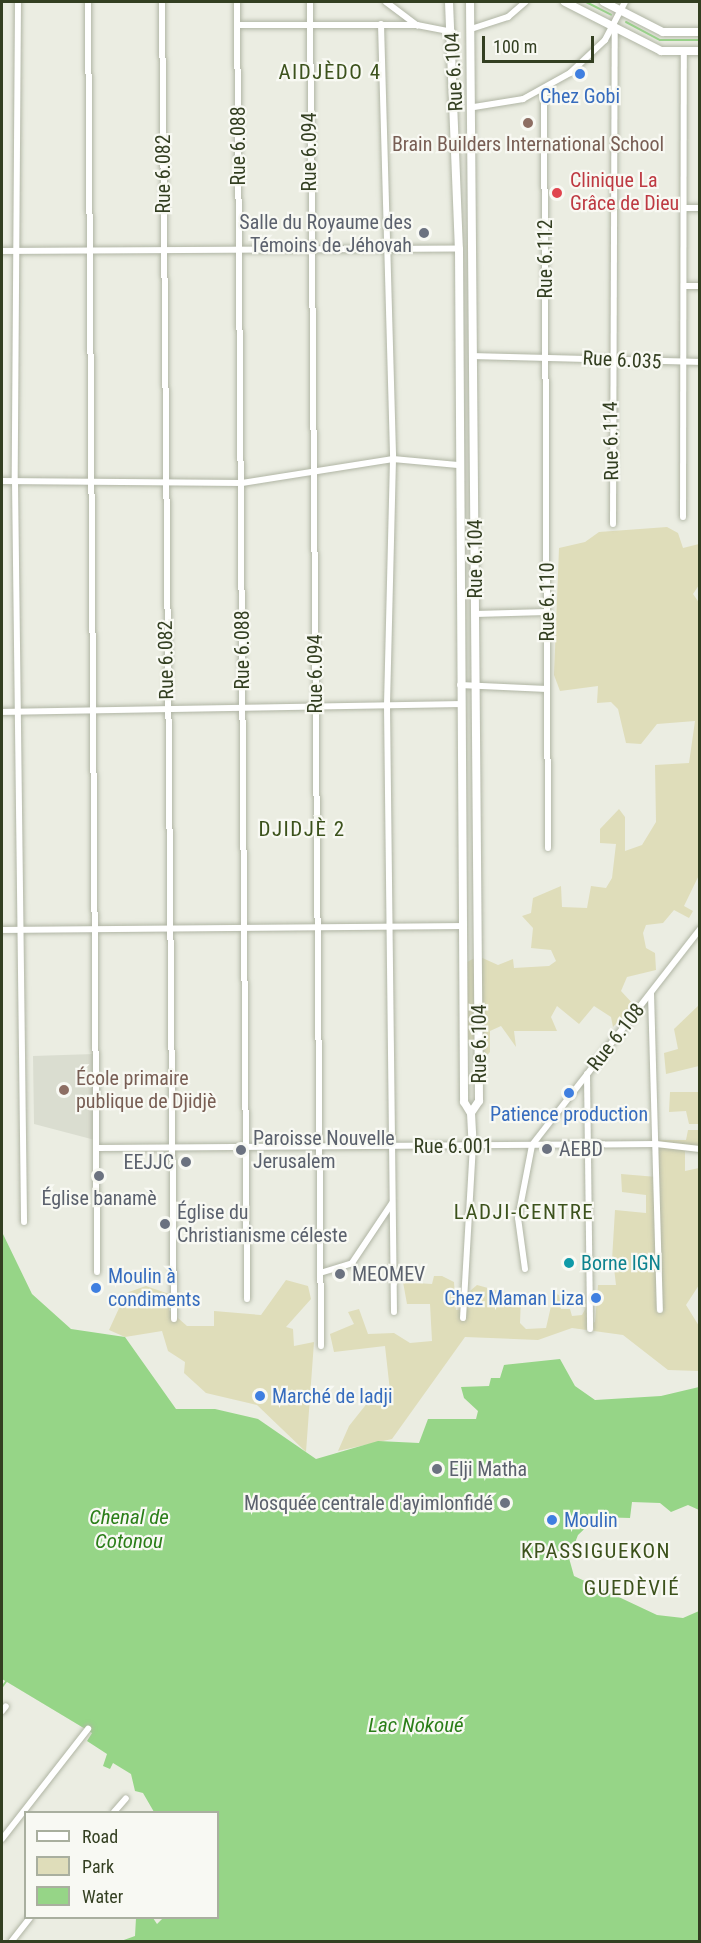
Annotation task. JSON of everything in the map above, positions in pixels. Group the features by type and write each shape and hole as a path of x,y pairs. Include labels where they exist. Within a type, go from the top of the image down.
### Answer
{"main road":[{"path":"565,2 661,51 699,51"},
{"path":"604,2 663,32 699,32"}],"street":[{"path":"18,2 15,481 20,711 24,1221"},
{"path":"88,2 98,1148 97,1272"},
{"name":"Rue 6.082","path":"162,2 163,480 174,1319"},
{"name":"Rue 6.088","path":"237,2 247,1299"},
{"name":"Rue 6.094","path":"310,2 309,250 315,470 316,927 321,1346"},
{"path":"386,2 417,25"},
{"name":"Rue 6.104","path":"449,2 459,249 458,465 464,1102 471,1113 473,1147"},
{"name":"Rue 6.104","path":"470,2 474,107 479,1101 471,1113"},
{"path":"471,29 508,17 525,2"},
{"path":"474,107 502,106 543,90 583,63 615,27 625,2"},
{"path":"381,24 385,249 393,459 387,706 389,1146 393,1202 394,1312"},
{"path":"237,25 417,25 452,32"},
{"name":"Rue 6.114","path":"613,524 609,359 615,27"},
{"path":"683,517 684,51"},
{"name":"Rue 6.112","path":"543,90 545,356"},
{"path":"684,208 699,208"},
{"path":"2,251 459,249"},
{"path":"684,286 699,286"},
{"name":"Rue 6.035","path":"474,356 545,356 699,362"},
{"name":"Rue 6.110","path":"545,356 548,848"},
{"path":"2,481 163,480 242,483 393,459 458,465"},
{"path":"475,614 547,612"},
{"path":"460,685 478,684 547,689"},
{"path":"2,712 460,704"},
{"path":"2,930 464,926"},
{"name":"Rue 6.108","path":"532,1144 699,929"},
{"path":"651,992 660,1310"},
{"path":"587,1074 590,1329"},
{"path":"525,1269 518,1218 532,1144"},
{"name":"Rue 6.001","path":"98,1148 656,1144 699,1149"},
{"path":"463,1318 473,1147"},
{"path":"320,1274 352,1263 393,1202"},
{"path":"24,1811 88,1730"},
{"path":"115,1811 126,1798"},
{"path":"2,1839 24,1811"},
{"path":"10,1941 28,1919"}],"shaded area":[{"name":"École primaire publique de Djidjè","path":"94,1054 95,1140 34,1124 33,1056"}],"green space":[{"path":"667,527 678,533 683,548 699,544 699,585 693,594 700,604 700,873 684,906 693,911 689,918 674,910 663,923 646,925 643,933 646,948 655,953 656,970 627,977 621,991 634,1005 613,1027 611,1017 594,1006 579,1024 557,1006 551,1017 557,1031 514,1031 516,1047 501,1026 490,1031 490,1052 482,1061 474,1061 472,1057 480,1053 477,1043 462,1040 460,966 478,956 498,965 513,959 514,968 549,966 556,961 551,950 531,948 533,928 522,916 531,913 533,898 561,886 562,907 587,908 591,886 606,888 612,878 616,844 600,843 600,829 619,809 625,817 625,851 642,845 656,822 655,765 689,763 695,721 657,724 641,744 626,743 618,709 611,702 597,703 598,686 560,691 554,675 559,548 585,542 599,532"},
{"path":"699,1005 699,1066 666,1074 664,1053 678,1049 674,1029"},
{"path":"670,1092 699,1092 699,1124 689,1124 686,1111 669,1112"},
{"path":"688,1130 699,1130 699,1150 685,1151 685,1171 699,1168 699,1285 686,1305 699,1326 699,1371 668,1370 623,1335 572,1328 538,1340 465,1337 392,1439 338,1451 349,1426 372,1397 390,1391 385,1346 334,1352 330,1334 354,1324 348,1312 359,1309 368,1334 394,1333 410,1343 432,1341 430,1304 407,1304 403,1282 432,1284 434,1276 442,1276 454,1282 456,1310 470,1308 470,1291 477,1285 521,1297 520,1323 526,1329 546,1328 554,1293 559,1295 561,1309 570,1309 572,1316 582,1315 588,1304 589,1325 595,1322 598,1285 616,1285 614,1268 605,1269 599,1260 612,1260 615,1210 646,1213 646,1195 622,1192 621,1174 657,1177 659,1140 686,1140"},
{"path":"286,1280 308,1286 311,1299 286,1327 293,1329 294,1346 314,1342 306,1452 257,1405 206,1393 184,1373 185,1362 168,1351 162,1331 125,1337 109,1330 126,1293 146,1286 169,1294 169,1310 187,1326 214,1326 214,1311 261,1315"}],"water":[{"name":"Lac Nokoué","path":"2,1232 32,1294 71,1329 125,1337 176,1409 215,1409 258,1419 316,1459 378,1441 419,1443 428,1419 476,1419 478,1411 464,1398 461,1387 489,1386 491,1378 500,1378 504,1365 560,1359 575,1386 595,1400 661,1396 699,1387 699,1510 688,1505 671,1512 660,1503 632,1502 630,1518 597,1517 578,1535 569,1558 574,1576 657,1615 683,1618 699,1611 699,1941 121,1941 135,1936 136,1919 154,1919 157,1924 162,1919 219,1919 219,1811 153,1811 143,1793 135,1791 131,1774 113,1763 110,1769 103,1766 107,1754 87,1741 92,1733 2,1679"}],"waterway":[{"path":"586,2 611,15"},
{"path":"626,22 660,40 700,40"},
{"path":"2,1687 7,1680"}],"place":[{"name":"Chez Gobi","path":"580,74"},
{"name":"Brain Builders International School","path":"528,123"},
{"name":"Clinique La Grâce de Dieu","path":"557,193"},
{"name":"Salle du Royaume des Témoins de Jéhovah","path":"424,233"},
{"name":"École primaire publique de Djidjè","path":"64,1090"},
{"name":"Patience production","path":"569,1093"},
{"name":"AEBD","path":"547,1149"},
{"name":"Paroisse Nouvelle Jerusalem","path":"241,1150"},
{"name":"EEJJC","path":"186,1162"},
{"name":"Église banamè","path":"99,1176"},
{"name":"Église du Christianisme céleste","path":"165,1224"},
{"name":"Borne IGN","path":"569,1263"},
{"name":"MEOMEV","path":"340,1274"},
{"name":"Moulin à condiments","path":"96,1288"},
{"name":"Chez Maman Liza","path":"596,1298"},
{"name":"Marché de ladji","path":"260,1396"},
{"name":"Elji Matha","path":"437,1469"},
{"name":"Mosquée centrale d'ayimlonfidé","path":"505,1503"},
{"name":"Moulin","path":"552,1520"}],"district":[{"name":"AIDJÈDO 4","path":"330,72"},
{"name":"DJIDJÈ 2","path":"302,829"},
{"name":"LADJI-CENTRE","path":"524,1212"},
{"name":"KPASSIGUEKON","path":"596,1551"},
{"name":"GUEDÈVIÉ","path":"632,1588"}],"water label":[{"name":"Chenal de Cotonou","path":"129,1529"}]}
